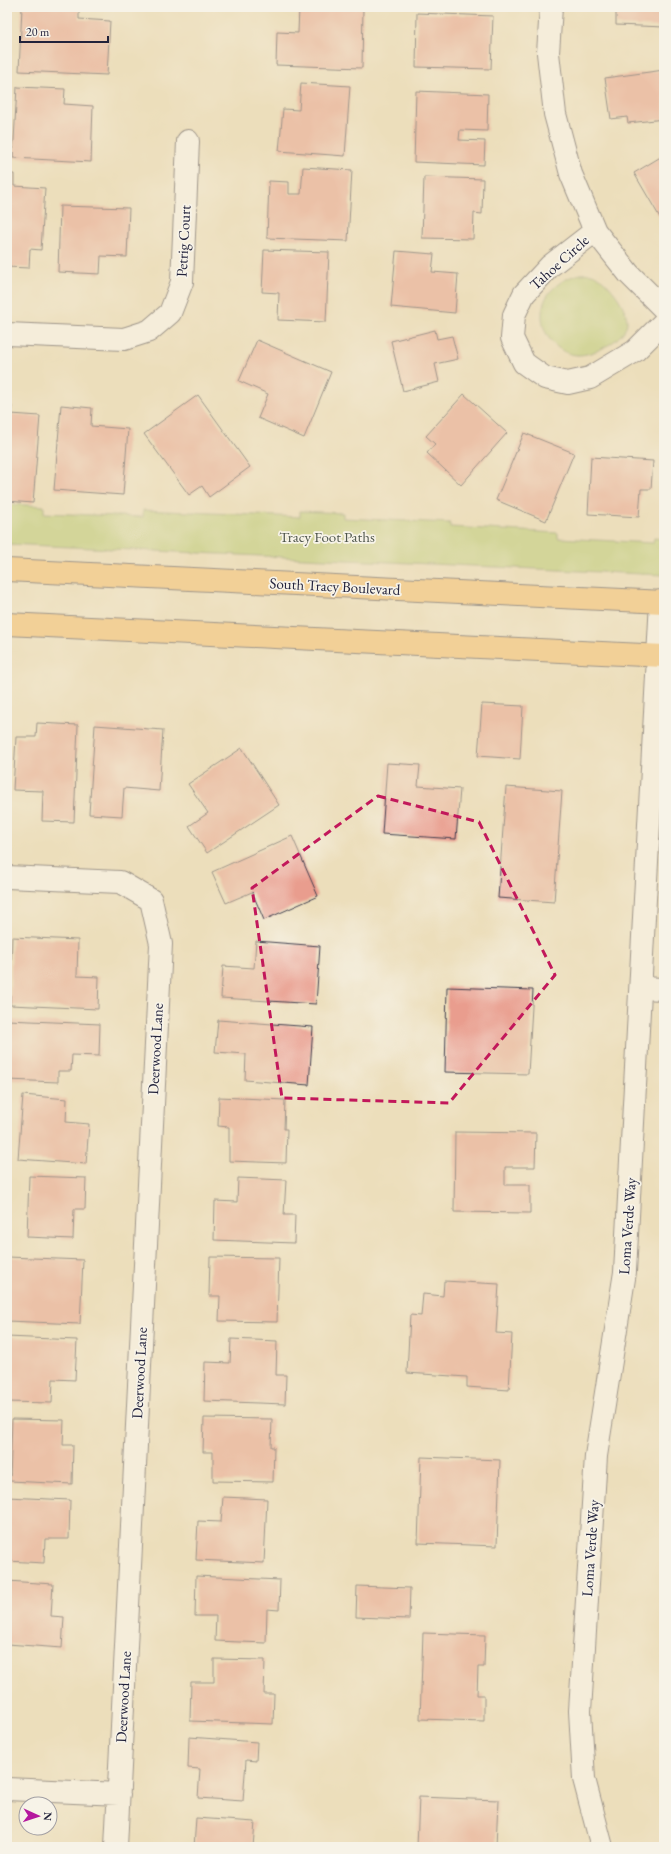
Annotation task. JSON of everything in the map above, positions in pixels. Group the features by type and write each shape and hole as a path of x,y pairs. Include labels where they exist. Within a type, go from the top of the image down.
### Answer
{"main road":[{"name":"South Tracy Boulevard","path":"7,570 662,602"},
{"path":"7,624 661,656"}],"street":[{"name":"Tahoe Circle","path":"551,7 548,53 555,114 571,174 595,231 629,274 664,309"},
{"name":"Petrig Court","path":"7,334 124,339 149,331 170,313 182,282 188,140"},
{"name":"Tahoe Circle","path":"595,231 550,266 524,294 514,315 512,338 524,363 545,378 553,380 568,383 590,378 634,351 664,322"},
{"name":"Loma Verde Way","path":"602,1847 584,1779 580,1711 596,1456 625,1272 661,656 662,602"},
{"name":"Deerwood Lane","path":"7,877 120,882 151,900 161,944 116,1847"},
{"path":"641,988 664,989"},
{"path":"7,1789 118,1794"}],"highlighted area":[{"path":"378,796 479,822 555,975 449,1103 282,1098 252,888"}],"green space":[{"path":"580,274 592,274 604,281 620,301 624,309 627,322 626,328 615,340 592,353 584,355 567,353 559,349 547,335 543,326 542,317 546,298 552,289 565,279"},
{"name":"Tracy Foot Paths","path":"7,504 44,506 44,513 143,517 143,510 300,517 300,511 343,513 343,518 450,523 450,527 558,533 558,538 653,543 654,538 664,539 664,575 7,544"}],"building":[{"path":"22,7 79,7 79,19 110,21 107,75 19,71"},
{"path":"299,7 363,7 362,68 276,65 277,32 298,33"},
{"path":"616,7 664,7 664,27 616,25"},
{"path":"417,13 493,16 491,69 416,67"},
{"path":"664,70 664,119 628,123 627,117 611,119 605,78"},
{"path":"301,83 350,86 345,156 279,151 283,109 299,110"},
{"path":"17,87 65,89 64,104 93,106 91,162 13,158"},
{"path":"416,91 488,94 487,131 460,130 459,140 485,141 484,165 414,162"},
{"path":"664,155 664,220 662,221 634,173"},
{"path":"303,167 352,170 348,241 267,238 269,181 289,182 289,194 301,194"},
{"path":"7,174 14,174 14,186 45,188 41,250 30,249 29,268 7,267"},
{"path":"424,177 483,179 482,214 474,213 473,239 422,238"},
{"path":"60,206 129,208 127,257 101,256 100,274 58,272"},
{"path":"264,250 329,252 326,322 278,320 279,293 262,292"},
{"path":"396,251 434,254 432,272 458,274 455,313 391,307"},
{"path":"435,330 437,339 452,336 458,359 435,364 439,382 403,391 391,341"},
{"path":"257,340 331,372 304,438 258,418 268,394 239,381"},
{"path":"464,394 507,433 461,485 427,453 435,444 426,436"},
{"path":"198,395 250,467 209,497 202,486 189,495 144,434"},
{"path":"7,405 12,406 11,414 40,416 33,503 7,501"},
{"path":"61,405 92,408 91,426 128,429 123,495 54,490"},
{"path":"524,433 574,453 546,521 496,500"},
{"path":"591,457 653,461 651,489 641,489 639,517 588,514"},
{"path":"482,704 523,706 520,759 478,756"},
{"path":"37,723 78,725 74,822 42,821 43,791 13,790 16,737 36,737"},
{"path":"95,725 163,730 159,791 124,788 122,816 89,814"},
{"path":"242,748 279,805 207,853 189,826 208,813 188,784"},
{"path":"387,763 420,765 418,786 460,789 456,839 382,834"},
{"path":"506,787 562,791 554,902 498,898"},
{"path":"292,836 318,896 264,920 252,892 226,903 212,872"},
{"path":"12,937 78,940 77,976 99,977 98,1009 10,1005"},
{"path":"256,941 320,946 316,1004 221,998 223,966 254,968"},
{"path":"447,987 533,990 528,1074 445,1072"},
{"path":"7,1020 100,1024 99,1056 72,1055 71,1071 58,1071 58,1082 7,1080"},
{"path":"218,1020 313,1027 309,1085 245,1080 246,1054 215,1052"},
{"path":"23,1095 67,1099 66,1122 89,1124 86,1164 18,1159"},
{"path":"219,1097 285,1100 284,1129 287,1129 286,1163 229,1161 229,1127 218,1126"},
{"path":"455,1132 536,1133 535,1167 505,1167 505,1185 530,1185 530,1213 454,1212"},
{"path":"29,1176 86,1178 85,1209 74,1209 73,1239 27,1237"},
{"path":"238,1178 286,1180 284,1215 295,1215 294,1243 214,1240 215,1201 237,1202"},
{"path":"7,1257 83,1260 80,1324 7,1321"},
{"path":"210,1257 279,1258 277,1322 219,1321 220,1296 209,1296"},
{"path":"444,1281 499,1284 496,1333 512,1334 509,1390 467,1387 467,1377 407,1373 410,1315 421,1316 423,1294 443,1296"},
{"path":"7,1337 77,1340 75,1380 53,1379 52,1403 7,1402"},
{"path":"231,1339 277,1341 276,1375 286,1375 285,1404 204,1401 205,1362 230,1363"},
{"path":"204,1418 272,1419 271,1447 274,1447 273,1482 213,1481 213,1452 203,1452"},
{"path":"12,1419 64,1420 63,1445 73,1445 72,1484 10,1481"},
{"path":"421,1457 500,1460 497,1546 418,1543"},
{"path":"7,1497 70,1500 69,1539 45,1539 44,1563 7,1561"},
{"path":"223,1497 267,1499 264,1563 196,1560 198,1521 221,1522"},
{"path":"196,1576 280,1580 279,1610 267,1609 266,1643 215,1641 216,1616 195,1616"},
{"path":"7,1581 53,1584 51,1616 64,1617 62,1648 7,1644"},
{"path":"357,1586 410,1588 409,1619 356,1617"},
{"path":"423,1633 485,1635 484,1667 478,1667 477,1695 484,1695 484,1721 420,1719"},
{"path":"214,1659 265,1660 264,1694 274,1694 273,1724 190,1721 191,1682 214,1682"},
{"path":"189,1737 257,1742 256,1761 246,1760 243,1801 198,1798 200,1769 188,1768"},
{"path":"419,1797 498,1800 496,1847 417,1847"},
{"path":"196,1818 255,1822 253,1847 194,1847"}]}
